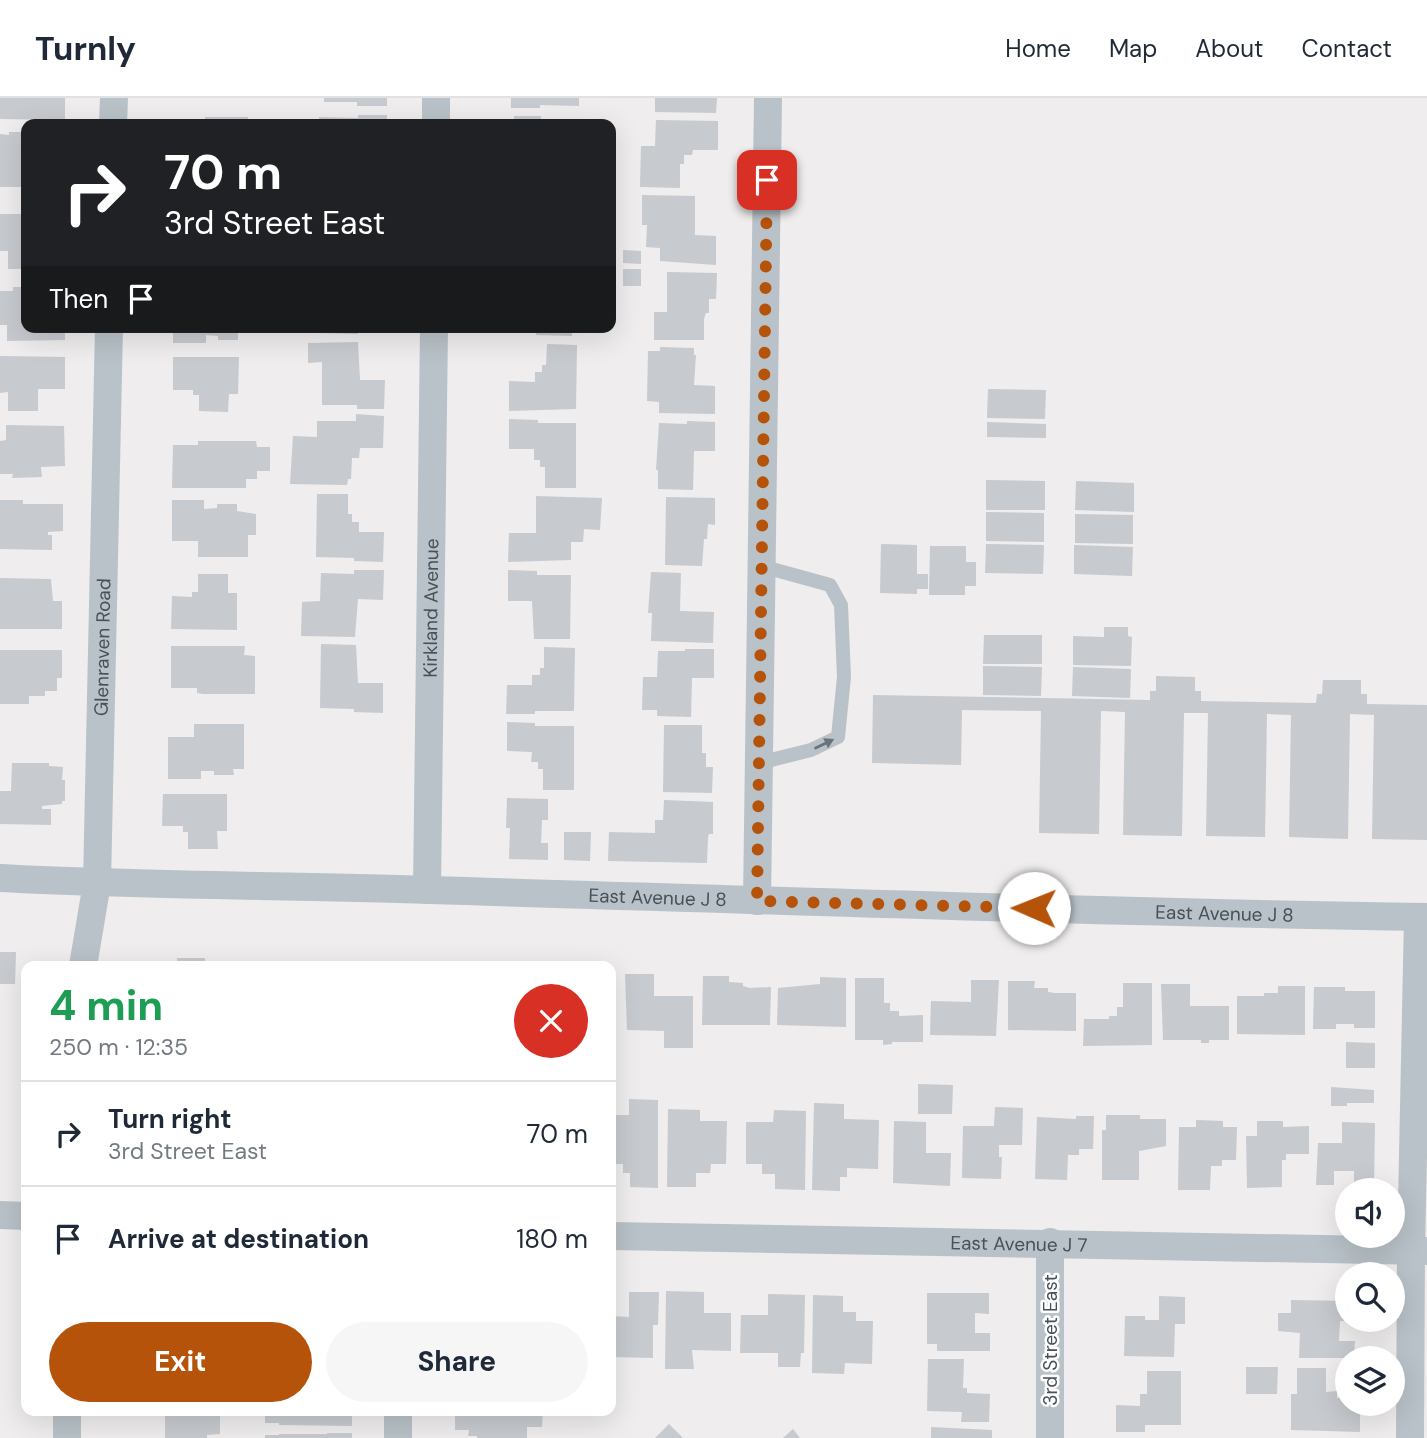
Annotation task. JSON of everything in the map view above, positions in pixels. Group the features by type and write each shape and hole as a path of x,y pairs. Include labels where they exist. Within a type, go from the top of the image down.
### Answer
{"street":[{"path":"113,119 114,98"},
{"path":"436,98 436,119"},
{"path":"757,901 768,98"},
{"name":"Glenraven Road","path":"84,961 97,883 109,333"},
{"name":"Kirkland Avenue","path":"427,890 434,333"},
{"name":"East Avenue J 8","path":"0,878 97,883 1422,917"},
{"path":"1409,1438 1419,1250 1422,917"},
{"path":"0,1215 21,1216"},
{"name":"East Avenue J 7","path":"616,1236 1419,1250"},
{"name":"3rd Street East","path":"1050,1242 1050,1438"},
{"path":"67,1416 67,1438"},
{"path":"398,1416 398,1438"}],"lane":[{"path":"759,763 811,750 838,737 845,677 841,605 830,585 761,566"}],"building":[{"path":"0,98 65,98 65,119 0,119"},
{"path":"324,98 387,98 387,106 324,102"},
{"path":"511,98 579,98 579,106 540,105 540,108 511,108"},
{"path":"655,98 717,98 716,113 655,112"},
{"path":"358,115 387,115 387,119 319,117 358,118"},
{"path":"514,116 541,116 541,119 514,119"},
{"path":"205,117 248,117 248,119"},
{"path":"656,120 718,121 718,150 693,150 692,155 684,155 684,164 680,164 680,188 640,187 641,146 655,146"},
{"path":"9,132 21,132 21,187 0,187 0,134 9,135"},
{"path":"642,195 695,196 695,235 716,236 716,265 660,261 660,248 646,247 647,225 642,225"},
{"path":"0,214 21,214 21,269 8,269 8,251 0,251"},
{"path":"623,250 641,251 641,264 623,263"},
{"path":"623,269 641,269 641,286 623,286"},
{"path":"667,272 717,273 716,299 709,299 709,313 706,313 704,319 704,340 654,340 654,312 667,312"},
{"path":"13,287 21,287 21,333 65,333 65,340 7,341 7,325 0,325 0,291 13,291"},
{"path":"173,333 238,333 238,340 218,340 218,336 206,335 206,343 173,343"},
{"path":"536,333 572,333 572,336"},
{"path":"358,342 360,380 385,380 384,409 357,409 357,405 322,405 322,362 308,363 308,343"},
{"path":"547,344 577,345 576,409 509,411 509,381 535,382 535,372 542,372 542,365 546,365"},
{"path":"660,347 694,348 694,385 715,386 715,414 659,413 659,402 647,401 648,351 660,351"},
{"path":"0,356 65,357 65,389 38,389 38,411 8,411 8,392 0,393"},
{"path":"173,357 239,357 238,394 229,394 228,412 199,411 199,395 193,395 193,390 173,390"},
{"path":"988,389 1046,390 1045,419 987,418"},
{"path":"356,414 384,416 383,448 360,448 359,458 352,458 351,479 348,479 347,485 290,484 293,436 317,437 317,421 356,421"},
{"path":"509,419 538,420 538,423 576,423 576,488 545,488 545,467 540,467 540,460 534,460 534,449 509,449"},
{"path":"687,421 715,422 715,451 694,451 693,490 658,489 656,470 659,423 687,424"},
{"path":"987,422 1046,424 1046,438 987,437"},
{"path":"6,425 64,426 65,466 41,467 42,477 12,478 13,474 0,474 0,441 6,440"},
{"path":"198,441 256,441 257,447 270,447 270,471 257,471 257,479 246,479 246,488 172,488 173,445 198,445"},
{"path":"986,480 1045,481 1045,510 986,510"},
{"path":"1076,481 1134,483 1134,512 1075,510"},
{"path":"317,494 348,494 348,514 352,514 352,522 359,522 359,532 384,532 383,562 316,557"},
{"path":"536,496 602,498 600,530 584,529 583,542 571,542 571,560 508,562 509,533 536,533"},
{"path":"666,497 715,498 715,525 708,524 702,566 665,565"},
{"path":"0,500 23,500 23,504 63,504 63,531 48,532 48,535 52,535 52,550 0,549"},
{"path":"172,500 204,500 204,509 217,508 217,504 237,504 237,511 256,514 256,535 248,535 248,557 198,557 198,541 172,541"},
{"path":"986,512 1044,513 1044,542 986,541"},
{"path":"1075,514 1133,515 1133,544 1075,543"},
{"path":"881,544 917,545 917,574 928,574 928,589 917,589 917,594 880,593"},
{"path":"986,544 1044,545 1043,574 985,573"},
{"path":"1074,545 1133,547 1132,576 1074,574"},
{"path":"930,546 966,546 966,562 976,562 976,586 965,586 965,595 929,595"},
{"path":"354,570 384,570 383,600 358,599 355,637 301,636 302,602 320,601 321,573 354,574"},
{"path":"508,570 537,571 537,575 571,575 570,639 534,639 532,601 508,601"},
{"path":"651,572 681,573 680,611 714,612 713,643 651,641 652,613 648,613"},
{"path":"198,574 228,574 228,593 237,593 237,630 171,629 172,596 192,597 192,592 198,592"},
{"path":"0,578 51,579 53,601 62,601 62,629 0,629"},
{"path":"1104,627 1128,627 1128,636 1132,637 1131,666 1073,665 1073,636 1104,637"},
{"path":"984,635 1042,635 1042,664 983,664"},
{"path":"321,644 356,645 358,683 383,683 383,713 320,708"},
{"path":"171,646 245,646 244,655 255,656 255,694 203,694 197,693 197,688 171,688"},
{"path":"544,647 575,648 574,711 506,714 507,685 532,685 532,675 540,675 540,668 544,668"},
{"path":"714,649 714,678 692,678 691,717 657,716 657,710 642,710 643,677 657,677 658,651"},
{"path":"0,650 62,650 62,678 57,678 57,691 45,691 45,696 29,696 29,704 0,704"},
{"path":"983,666 1042,667 1041,696 983,695"},
{"path":"1073,667 1131,669 1130,698 1072,696"},
{"path":"1156,676 1195,677 1195,691 1201,691 1201,701 1316,703 1317,694 1322,694 1323,680 1361,680 1361,694 1367,694 1367,704 1427,705 1427,840 1372,839 1374,715 1350,714 1348,839 1289,837 1291,715 1267,714 1265,837 1206,836 1208,713 1184,713 1182,836 1123,835 1125,712 1101,711 1099,834 1039,833 1041,711 962,710 961,765 872,763 873,695 1150,700 1150,691 1156,691"},
{"path":"507,722 535,723 535,726 574,726 574,790 543,790 543,769 538,769 538,762 531,762 532,752 507,751"},
{"path":"194,724 244,724 244,769 233,769 234,775 214,775 214,771 201,771 201,779 168,779 168,737 194,737"},
{"path":"664,725 702,725 702,753 706,753 706,767 713,767 712,793 663,792"},
{"path":"12,763 49,763 49,766 63,767 65,801 62,801 62,804 42,806 42,809 51,809 51,825 0,824 0,791 11,791"},
{"path":"163,794 227,794 227,831 217,831 218,849 188,849 188,832 183,832 183,826 162,826"},
{"path":"507,798 548,799 548,820 542,820 541,843 548,843 548,860 509,859"},
{"path":"664,800 713,802 713,834 708,837 707,863 608,861 609,832 655,833 655,820 663,820"},
{"path":"564,832 591,832 590,861 564,860"},
{"path":"0,952 16,952 15,984 0,984"},
{"path":"177,958 205,958 205,961 177,961"},
{"path":"625,974 654,974 654,996 693,996 693,1048 664,1048 664,1031 627,1030"},
{"path":"703,976 729,976 729,982 743,983 743,986 750,988 771,987 770,1025 702,1025"},
{"path":"820,977 846,978 846,1027 777,1025 778,988 820,984"},
{"path":"855,978 884,978 884,1003 890,1003 890,1011 899,1011 899,1016 923,1015 923,1042 892,1042 883,1045 883,1040 855,1040"},
{"path":"971,980 999,980 996,1036 930,1035 931,1001 971,1002"},
{"path":"1008,981 1035,981 1034,988 1048,988 1048,992 1055,993 1076,993 1076,1031 1008,1030"},
{"path":"1123,983 1152,983 1152,1045 1083,1046 1084,1019 1109,1019 1109,1016 1117,1016 1117,1007 1123,1007"},
{"path":"1161,984 1190,984 1190,1006 1229,1006 1229,1040 1209,1040 1209,1043 1201,1043 1201,1040 1163,1040"},
{"path":"1278,986 1305,986 1305,1035 1237,1034 1237,996 1278,993"},
{"path":"1314,987 1375,991 1375,1028 1354,1028 1354,1024 1336,1024 1336,1029 1313,1029"},
{"path":"1346,1042 1375,1043 1375,1068 1346,1068"},
{"path":"918,1084 953,1085 952,1114 918,1114"},
{"path":"1331,1087 1374,1090 1374,1103 1331,1106"},
{"path":"629,1099 658,1100 658,1188 630,1187 630,1173 623,1173 623,1164 616,1164 616,1115 629,1115"},
{"path":"814,1103 844,1104 844,1119 879,1120 878,1169 847,1168 847,1177 840,1177 840,1191 812,1190"},
{"path":"995,1107 1023,1108 1022,1145 999,1145 999,1157 1002,1157 1001,1179 962,1178 963,1126 994,1126"},
{"path":"668,1109 700,1110 700,1121 727,1121 726,1164 711,1164 710,1173 696,1173 696,1187 667,1187"},
{"path":"774,1110 806,1111 805,1190 775,1189 775,1174 762,1174 762,1164 746,1164 746,1122 773,1122"},
{"path":"1106,1115 1140,1115 1140,1119 1166,1119 1166,1146 1139,1151 1139,1180 1102,1180 1102,1130 1106,1130"},
{"path":"1076,1116 1094,1116 1093,1149 1079,1149 1079,1155 1068,1155 1067,1180 1035,1179 1037,1117 1076,1119"},
{"path":"1196,1120 1223,1121 1223,1127 1237,1127 1236,1160 1222,1160 1222,1166 1211,1166 1210,1190 1178,1190 1179,1127 1196,1127"},
{"path":"894,1121 926,1122 926,1153 951,1153 950,1186 893,1183"},
{"path":"1257,1121 1283,1121 1283,1127 1309,1126 1309,1154 1286,1154 1286,1160 1282,1160 1282,1187 1247,1188 1246,1136 1257,1136"},
{"path":"1342,1122 1375,1123 1374,1178 1354,1178 1354,1171 1334,1171 1334,1185 1316,1185 1318,1143 1342,1143"},
{"path":"666,1291 704,1292 704,1313 731,1313 731,1351 692,1350 694,1369 665,1369"},
{"path":"629,1292 659,1292 658,1325 653,1325 653,1358 616,1357 616,1316 629,1317"},
{"path":"927,1293 989,1293 989,1314 975,1313 975,1333 990,1333 990,1351 937,1351 937,1344 927,1344"},
{"path":"768,1294 805,1295 804,1353 801,1353 800,1367 778,1367 778,1353 740,1353 741,1315 768,1315"},
{"path":"813,1295 843,1296 843,1312 856,1312 856,1321 873,1321 872,1364 845,1363 844,1374 812,1373"},
{"path":"1159,1296 1185,1297 1185,1324 1175,1324 1174,1357 1124,1356 1125,1316 1145,1316 1145,1320 1159,1320"},
{"path":"1291,1300 1335,1301 1335,1332 1339,1332 1339,1341 1355,1341 1355,1346 1335,1346 1335,1358 1299,1358 1300,1333 1278,1331 1278,1313 1291,1313"},
{"path":"928,1359 964,1359 963,1388 967,1388 967,1393 990,1394 989,1422 961,1422 962,1412 927,1411"},
{"path":"1246,1367 1278,1367 1277,1394 1246,1394"},
{"path":"1297,1368 1326,1368 1326,1392 1335,1391 1335,1416 1360,1416 1360,1432 1291,1430 1291,1394 1297,1394"},
{"path":"1147,1371 1181,1371 1181,1425 1145,1425 1145,1432 1116,1432 1116,1405 1140,1406 1140,1394 1147,1394"},
{"path":"165,1416 220,1416 220,1434 207,1435 207,1438 165,1438"},
{"path":"265,1416 352,1416 352,1426 265,1423"},
{"path":"455,1416 543,1416 542,1427 527,1427 527,1438 477,1438 468,1436 469,1430 455,1430"},
{"path":"669,1424 683,1438 655,1438"},
{"path":"931,1427 992,1430 992,1438 931,1438"},
{"path":"793,1429 800,1438 783,1438"},
{"path":"352,1433 352,1438 265,1438 265,1435"}],"route":[{"path":"767,180 757,901 1034,908"}]}
